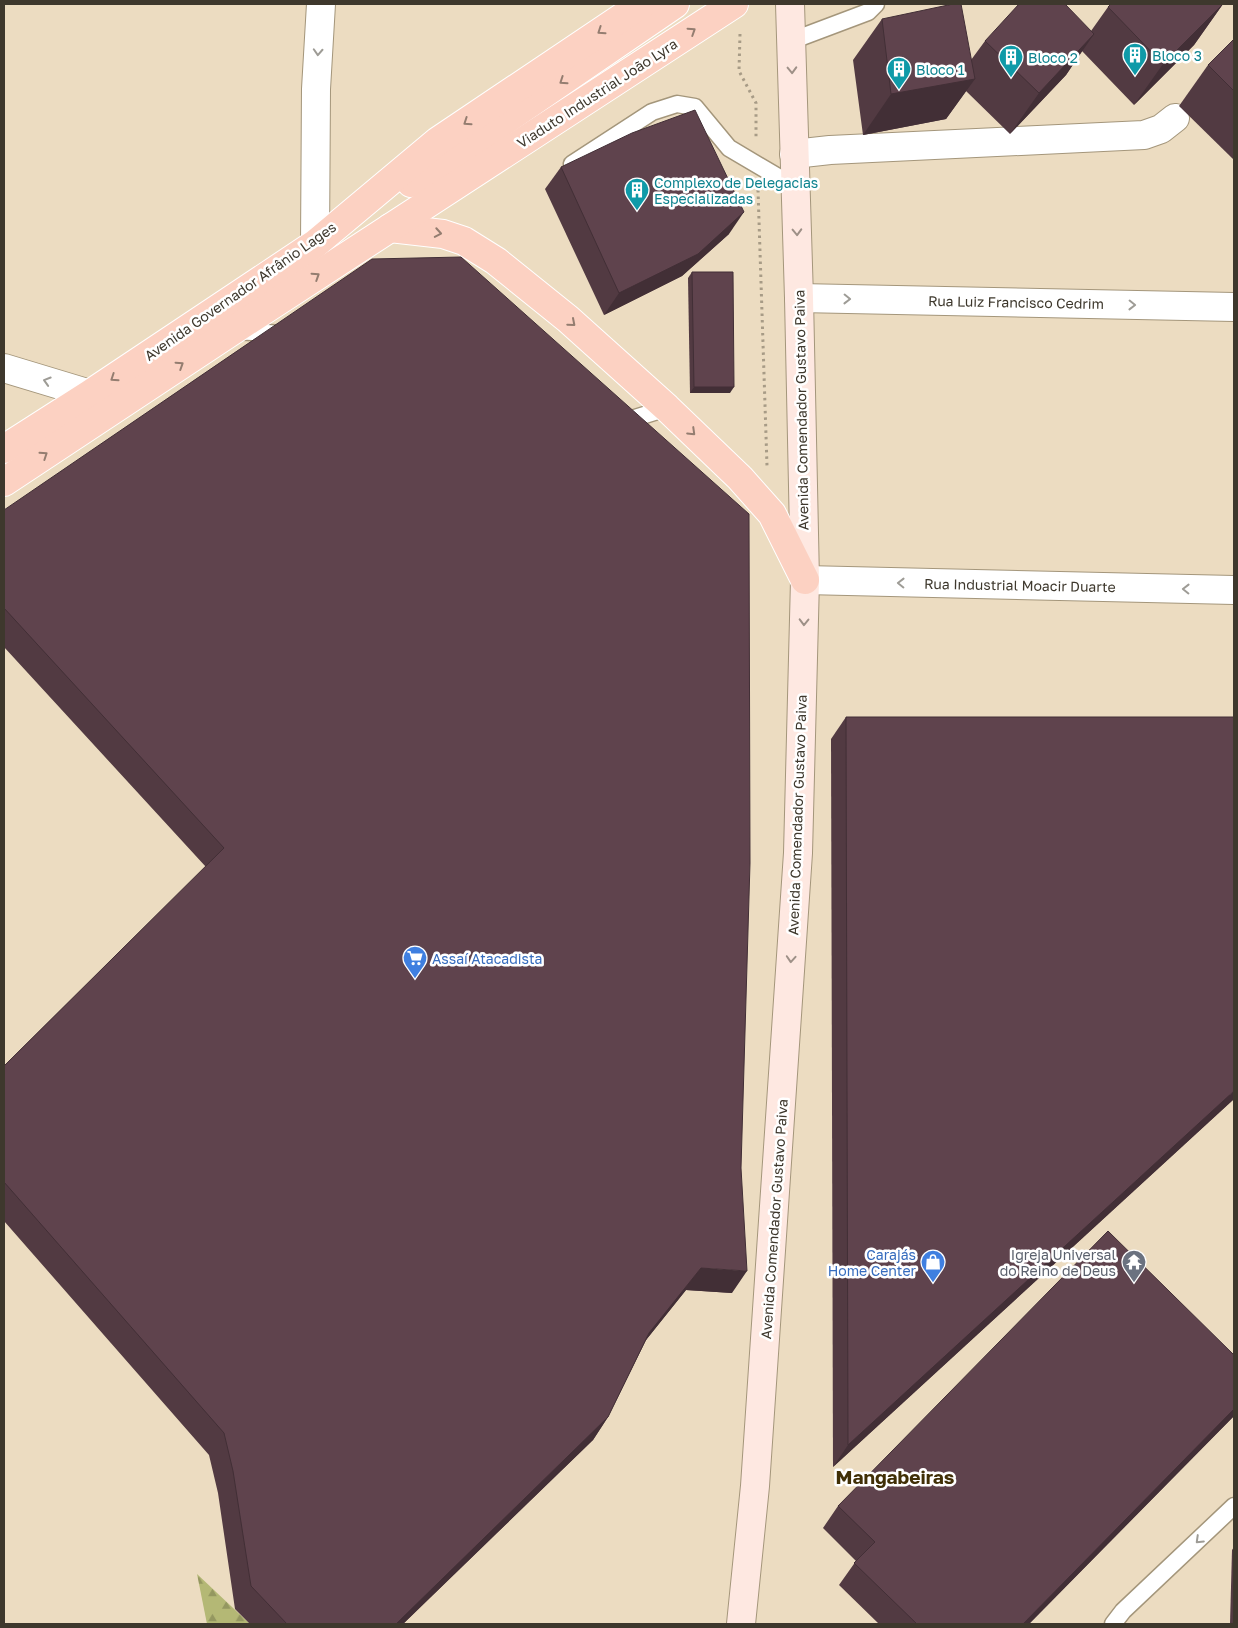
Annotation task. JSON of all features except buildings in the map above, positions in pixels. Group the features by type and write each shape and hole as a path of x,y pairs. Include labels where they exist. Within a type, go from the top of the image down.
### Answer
{"main road":[{"name":"Avenida Governador Afrânio Lages","path":"4,449 315,244 438,141 642,4"},
{"path":"315,244 455,170 675,4"},
{"name":"Viaduto Industrial João Lyra","path":"455,170 734,4"},
{"name":"Avenida Comendador Gustavo Paiva","path":"741,1624 756,1476 798,853 805,580 790,4"},
{"name":"Avenida Governador Afrânio Lages","path":"4,482 390,228 455,170"},
{"path":"390,228 443,234 464,241 496,261 568,320 667,408 740,478 772,514 805,580"}],"street":[{"path":"315,244 316,90 321,4"},
{"path":"794,154 830,150 1144,135 1161,129 1175,118"},
{"name":"Rua Luiz Francisco Cedrim","path":"799,298 1234,307"},
{"path":"4,368 90,394"},
{"name":"Rua Industrial Moacir Duarte","path":"805,580 1234,590"}],"lane":[{"path":"791,41 868,12 876,4"},
{"path":"563,171 652,112 677,104 694,107 729,148 796,187"},
{"path":"232,331 298,335"},
{"path":"606,426 667,408"},
{"path":"1113,1624 1123,1611 1234,1506"}],"path":[{"path":"740,32 739,71 756,103 768,482 755,495"}],"green space":[{"path":"197,1574 250,1624 207,1624"}],"place":[{"name":"Bloco 3","path":"1135,76"},
{"name":"Bloco 2","path":"1011,78"},
{"name":"Bloco 1","path":"899,90"},
{"name":"Complexo de Delegacias Especializadas","path":"637,211"},
{"name":"Assaí Atacadista","path":"415,979"},
{"name":"Carajás Home Center","path":"933,1283"},
{"name":"Igreja Universal do Reino de Deus","path":"1134,1283"}],"district":[{"name":"Mangabeiras","path":"895,1476"}]}
